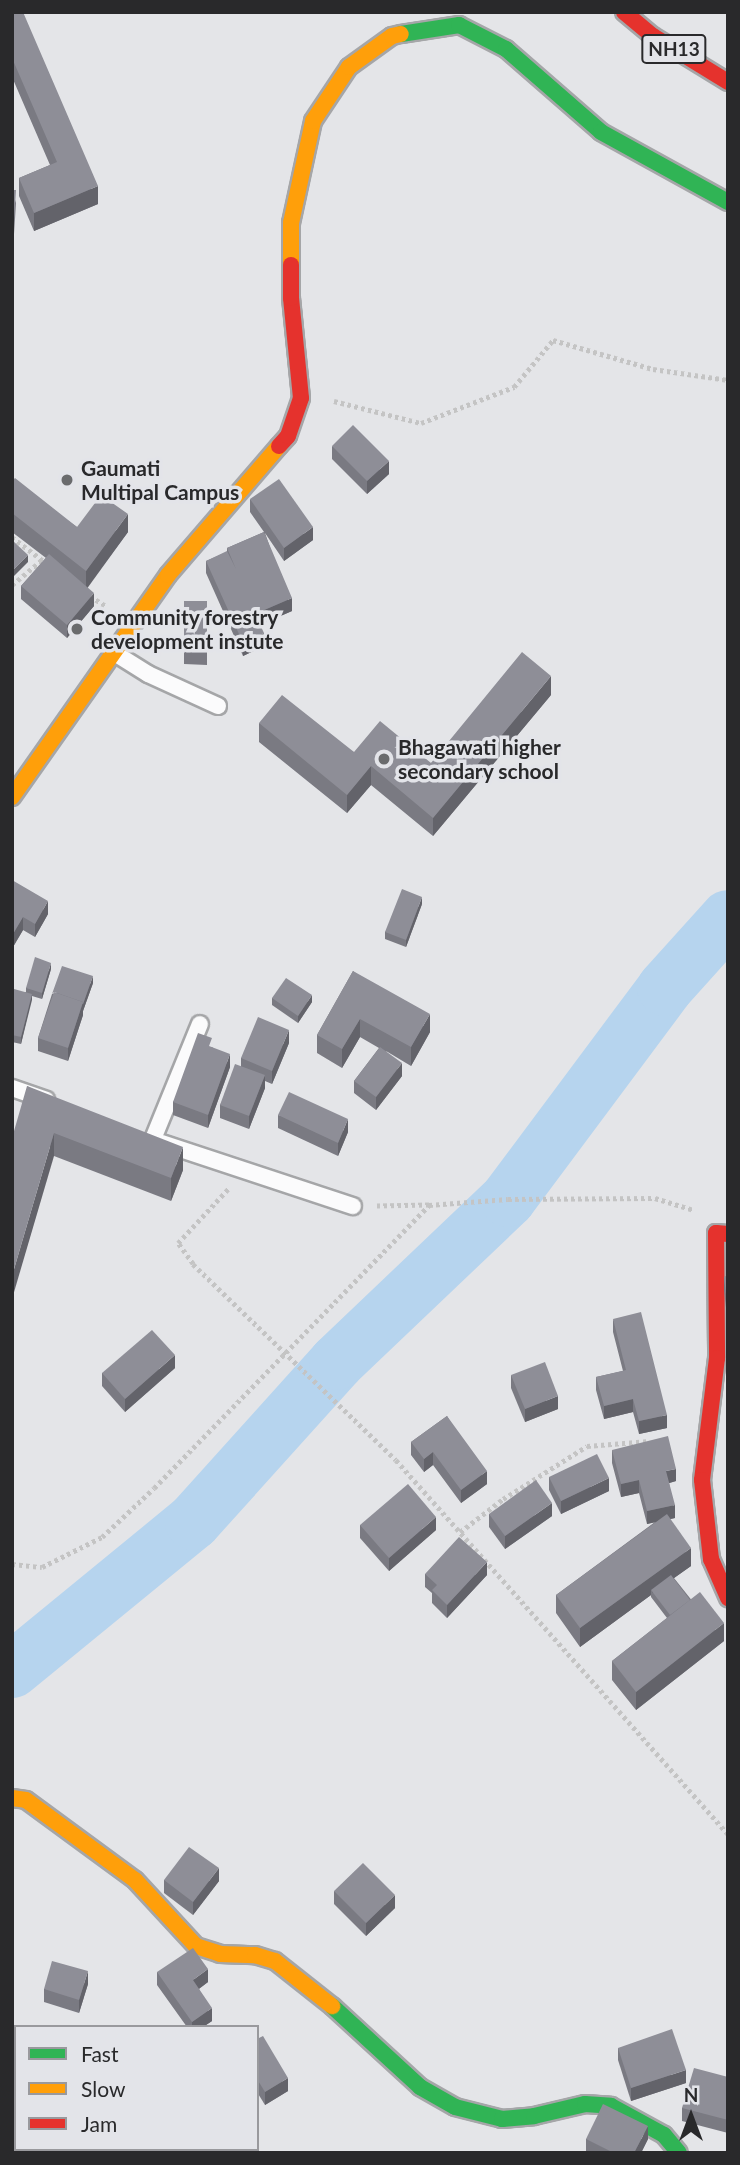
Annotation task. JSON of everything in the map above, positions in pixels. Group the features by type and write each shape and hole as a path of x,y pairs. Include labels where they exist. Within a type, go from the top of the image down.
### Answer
{"main road":[{"name":"NH13","path":"624,12 653,36 728,82"},
{"path":"12,797 167,575 288,436 301,398 291,298 291,223 313,121 349,67 392,36 458,25 506,49 601,132 728,202"},
{"path":"728,1234 716,1233 717,1358 702,1480 711,1559 728,1598"},
{"path":"12,1798 26,1800 135,1880 196,1946 220,1954 254,1955 275,1961 357,2026 420,2087 443,2100 469,2113 502,2119 545,2114 585,2104 611,2106 664,2135 679,2153"}],"lane":[{"path":"113,652 148,674 218,706"},
{"path":"200,1024 146,1137 353,1206"},
{"path":"12,1088 63,1107"}],"path":[{"path":"301,398 336,402 421,423 514,387 553,340 653,369 728,380"},
{"path":"12,537 52,568"},
{"path":"12,585 42,560"},
{"path":"83,592 134,622"},
{"path":"245,1170 178,1244 193,1264 396,1460 728,1834"},
{"path":"353,1206 429,1205 508,1199 655,1198"},
{"path":"12,1564 42,1567 102,1537 154,1488 429,1205"},
{"path":"460,1532 503,1499 587,1446 654,1440"}],"building":[{"path":"12,12 23,12 98,186 34,213 19,178 57,162 12,58"},
{"path":"12,190 16,190 14,221 12,220"},
{"path":"353,425 389,461 367,481 332,446"},
{"path":"15,478 77,527 101,495 128,514 86,571 12,513 12,481"},
{"path":"279,479 313,527 284,548 250,499"},
{"path":"264,532 292,598 255,614 264,633 243,643 206,561 227,551 236,569 227,548"},
{"path":"12,540 28,555 12,571"},
{"path":"49,554 94,593 67,625 21,586"},
{"path":"184,601 207,601 207,652 184,651"},
{"path":"522,652 551,676 433,818 371,766 347,795 259,723 282,695 354,752 380,721 431,763"},
{"path":"12,880 48,901 35,924 23,917 13,934"},
{"path":"402,889 422,897 406,940 385,932"},
{"path":"35,957 51,963 42,993 26,988"},
{"path":"62,966 93,976 83,1004 54,992 52,994"},
{"path":"353,971 430,1014 411,1047 360,1019 342,1049 317,1035"},
{"path":"286,978 312,995 298,1016 272,998"},
{"path":"14,989 32,994 21,1037 12,1035"},
{"path":"54,992 83,1002 68,1048 38,1038"},
{"path":"258,1017 289,1030 272,1071 241,1058"},
{"path":"198,1033 212,1038 209,1046 230,1054 208,1115 173,1102"},
{"path":"380,1047 402,1063 376,1097 354,1081"},
{"path":"235,1064 265,1075 249,1116 220,1105"},
{"path":"27,1086 183,1147 171,1178 54,1133 12,1276 12,1138"},
{"path":"289,1092 348,1119 338,1143 278,1115"},
{"path":"728,1276 728,1312 724,1277"},
{"path":"641,1312 667,1415 639,1421 633,1399 604,1406 596,1377 626,1370 613,1319"},
{"path":"152,1330 175,1355 125,1399 102,1373"},
{"path":"545,1362 558,1396 525,1409 511,1375"},
{"path":"447,1416 487,1471 461,1490 433,1452 424,1459 411,1442"},
{"path":"668,1436 676,1469 666,1471 675,1505 647,1511 639,1480 621,1484 612,1450"},
{"path":"597,1454 609,1478 561,1501 549,1477"},
{"path":"536,1480 552,1503 505,1536 489,1514"},
{"path":"408,1484 436,1517 389,1558 360,1525"},
{"path":"667,1514 691,1548 580,1628 556,1595"},
{"path":"459,1537 487,1562 447,1605 432,1590 437,1585 425,1574"},
{"path":"671,1575 690,1600 670,1615 651,1590"},
{"path":"700,1592 724,1623 636,1692 612,1661"},
{"path":"189,1847 219,1868 193,1902 164,1880"},
{"path":"363,1863 395,1895 366,1923 334,1891"},
{"path":"193,1948 208,1969 193,1980 212,2008 192,2022 157,1972"},
{"path":"52,1961 88,1971 79,2000 44,1989"},
{"path":"672,2029 686,2070 631,2088 618,2048"},
{"path":"263,2036 288,2078 265,2092 259,2082 259,2038"},
{"path":"694,2068 728,2077 728,2120 682,2108"},
{"path":"603,2104 648,2126 634,2153 614,2153 586,2139"}],"waterway":[{"path":"12,1670 193,1522 337,1362 508,1199 665,988 728,918"}],"traffic: fast":[{"path":"401,34 459,25 506,49 601,132 728,202"},
{"path":"332,2006 420,2087 455,2107 502,2119 534,2116 585,2104 611,2106 664,2135 679,2153"}],"traffic: slow":[{"path":"291,265 291,223 313,121 349,67 392,36 401,34"},
{"path":"12,797 168,575 279,446"},
{"path":"12,1798 26,1800 135,1880 196,1946 220,1954 255,1955 275,1961 332,2006"}],"traffic: jam":[{"path":"624,12 653,36 728,82"},
{"path":"279,446 288,436 301,398 291,298 291,265"},
{"path":"728,1234 716,1233 717,1358 702,1480 711,1559 728,1598"}],"place":[{"name":"Gaumati Multipal Campus","path":"67,480"},
{"name":"Community forestry development instute","path":"77,629"},
{"name":"Bhagawati higher secondary school","path":"384,759"}]}
